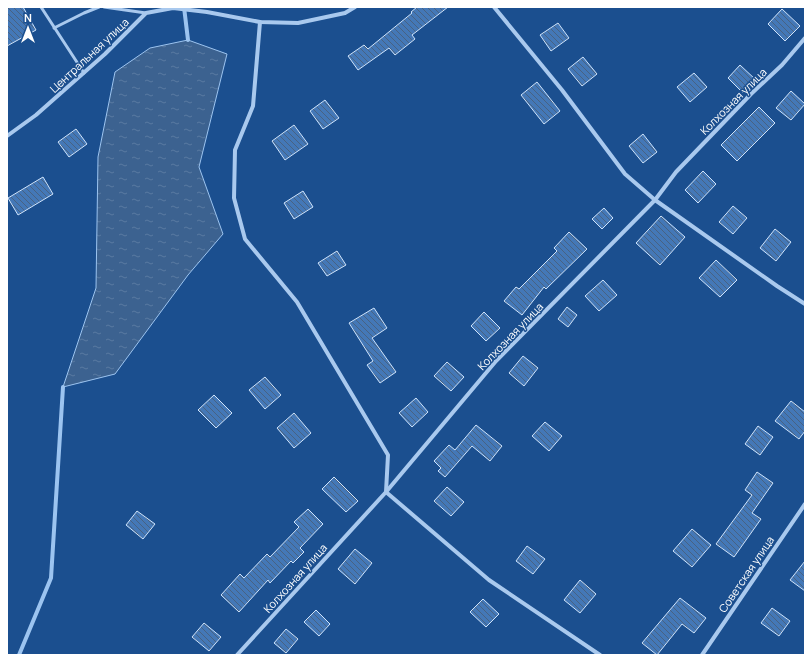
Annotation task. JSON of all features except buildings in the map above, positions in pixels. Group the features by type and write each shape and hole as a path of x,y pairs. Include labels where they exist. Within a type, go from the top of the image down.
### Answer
{"street":[{"path":"146,13 173,8 207,12 260,22 298,23 345,13 355,7"},
{"path":"494,7 562,90 625,174 655,200 805,304"},
{"name":"Центральная улица","path":"7,136 36,115 84,73 146,13"},
{"path":"260,22 253,106 236,150 234,198 245,239 297,302 388,455 386,492 489,580 600,655"},
{"name":"Колхозная улица","path":"237,655 386,492 496,361 655,200 676,172 751,94 782,65 805,38"},
{"name":"Советская улица","path":"702,655 805,504"}],"lane":[{"path":"41,7 84,73"},
{"path":"54,28 100,7"},
{"path":"104,7 146,13"}],"water":[{"path":"188,40 227,54 199,167 223,234 188,275 115,374 63,387 96,288 98,157 115,72 150,48"}],"waterway":[{"path":"184,7 188,40"},
{"path":"19,655 51,578 63,387"}]}
